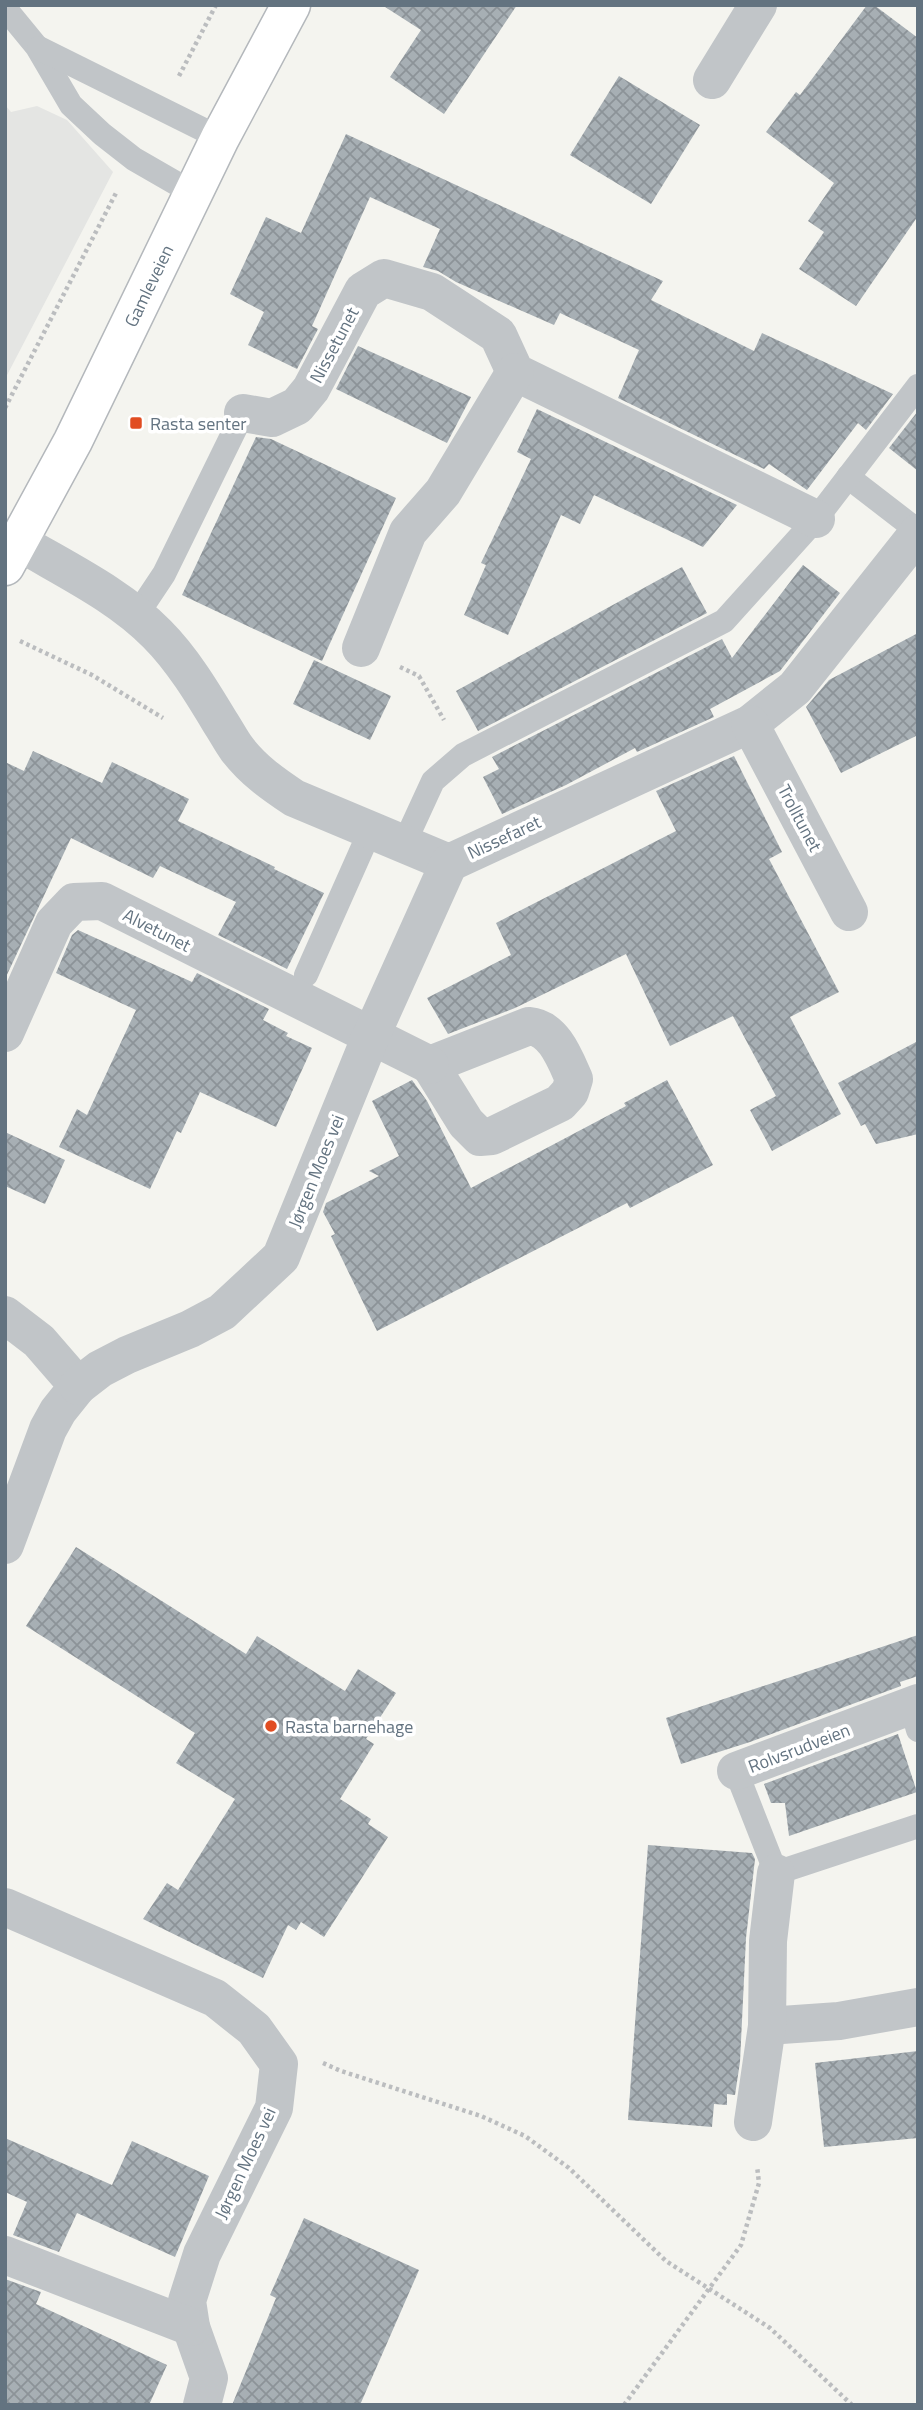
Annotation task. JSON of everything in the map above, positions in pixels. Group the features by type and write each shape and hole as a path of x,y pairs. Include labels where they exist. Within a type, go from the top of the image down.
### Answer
{"main road":[{"name":"Gamleveien","path":"12,554 79,430 220,138 291,5"}],"street":[{"path":"712,80 758,5"},
{"name":"Nissetunet","path":"243,413 272,418 297,406 311,389 363,291 384,278 432,292 498,335 515,372"},
{"path":"361,648 408,532 443,492 515,372 816,519"},
{"name":"Nissefaret","path":"12,554 90,583 158,635 178,659 236,748 274,785 294,797 449,863 750,724 795,688 918,532"},
{"name":"Trolltunet","path":"750,724 849,912"},
{"name":"Jørgen Moes vei","path":"5,1545 48,1429 78,1386 100,1369 127,1355 190,1329 222,1312 281,1257 372,1036 449,863"},
{"name":"Alvetunet","path":"5,1033 54,923 74,902 102,901 430,1065"},
{"path":"5,1315 39,1340 78,1386"},
{"name":"Rolvsrudveien","path":"736,1771 915,1713"},
{"name":"Rolvsrudveien","path":"752,2122 767,2026 768,1941 776,1873"},
{"path":"5,1907 215,1998 254,2029 279,2064"},
{"path":"767,2026 839,2021 918,2007"},
{"name":"Jørgen Moes vei","path":"202,2405 209,2378 191,2327 187,2301 202,2254 274,2108 279,2064"},
{"path":"5,2255 191,2327"}],"lane":[{"path":"9,22 37,47 220,138"},
{"path":"37,47 71,105 94,127 134,159 193,193"},
{"path":"306,975 387,838 433,781 463,755 724,621 816,519 918,386"},
{"path":"136,616 164,574 243,413"},
{"path":"848,477 918,532"},
{"name":"Rolvsrudveien","path":"736,1771 776,1873"},
{"path":"776,1873 918,1826"}],"path":[{"path":"177,79 216,5"},
{"path":"5,408 121,183"},
{"path":"20,641 92,675 176,724 196,728 221,722"},
{"path":"361,648 419,676 463,755"},
{"path":"279,2064 308,2056 341,2071 481,2116 525,2136 569,2168 666,2261 770,2328 852,2405"},
{"path":"624,2405 741,2245 759,2183 752,2122"}],"shaded area":[{"path":"5,105 11,112 37,106 67,120 113,172 5,379"}],"building":[{"path":"382,5 517,5 444,114 390,77 421,30"},
{"path":"867,5 874,5 918,38 918,216 856,306 799,269 824,232 808,221 834,183 766,132 796,92 800,95"},
{"path":"619,76 700,125 651,204 570,155"},
{"path":"346,134 663,281 651,300 754,351 762,333 893,394 866,430 858,423 807,490 769,464 764,469 618,398 639,350 560,313 554,325 456,282 438,271 423,267 440,229 370,197 312,326 318,329 297,369 248,345 264,312 230,294 266,217 301,233"},
{"path":"358,346 471,397 447,443 336,389"},
{"path":"537,409 737,505 703,547 594,495 580,524 561,515 508,635 464,615 486,565 481,563 531,459 517,452"},
{"path":"918,411 918,471 889,448"},
{"path":"256,437 271,439 396,498 322,661 182,595"},
{"path":"803,565 840,593 780,671 710,709 714,717 637,752 635,748 566,785 502,814 483,777 499,769 492,757 722,639 732,658"},
{"path":"682,567 707,613 478,731 456,691"},
{"path":"918,633 918,735 841,773 806,707 829,680"},
{"path":"314,660 391,696 370,740 293,704"},
{"path":"33,751 102,783 112,762 189,799 178,821 324,893 287,969 218,935 236,902 160,866 153,878 71,838 5,979 5,762 24,771"},
{"path":"734,756 782,852 769,859 839,992 790,1017 841,1114 772,1151 750,1110 776,1096 733,1016 670,1046 626,954 515,1008 448,1034 427,998 511,955 496,923 676,831 656,791"},
{"path":"78,930 192,982 197,973 269,1009 263,1020 288,1033 286,1036 312,1048 276,1127 200,1092 181,1133 177,1131 150,1189 59,1147 77,1109 87,1115 136,1010 56,973 72,935"},
{"path":"918,1041 918,1134 876,1144 865,1124 861,1126 838,1083"},
{"path":"412,1080 427,1101 471,1188 626,1106 624,1103 667,1080 713,1165 630,1208 627,1203 377,1331 331,1236 335,1234 323,1212 326,1203 379,1176 369,1171 399,1156 372,1101"},
{"path":"5,1132 65,1160 45,1204 5,1186"},
{"path":"76,1547 246,1654 257,1636 345,1691 358,1669 396,1693 366,1739 374,1744 340,1799 371,1819 368,1824 388,1837 324,1937 301,1922 296,1930 288,1925 263,1978 143,1919 167,1883 178,1890 235,1799 176,1763 195,1733 26,1626"},
{"path":"918,1635 918,1676 900,1682 901,1686 750,1742 681,1764 666,1718"},
{"path":"898,1734 917,1792 789,1836 785,1803 771,1803 764,1784"},
{"path":"648,1845 752,1853 755,1859 746,1938 740,2062 735,2095 727,2094 727,2105 714,2104 712,2127 628,2120"},
{"path":"918,2051 918,2138 824,2147 815,2063"},
{"path":"5,2138 112,2185 132,2141 209,2176 175,2257 77,2213 59,2252 13,2235 27,2202 5,2192"},
{"path":"304,2218 419,2270 360,2405 232,2405 276,2298 270,2295"},
{"path":"5,2279 41,2292 36,2304 167,2365 149,2405 5,2405"}],"place":[{"name":"Rasta senter","path":"136,423"},
{"name":"Rasta barnehage","path":"271,1726"}]}
